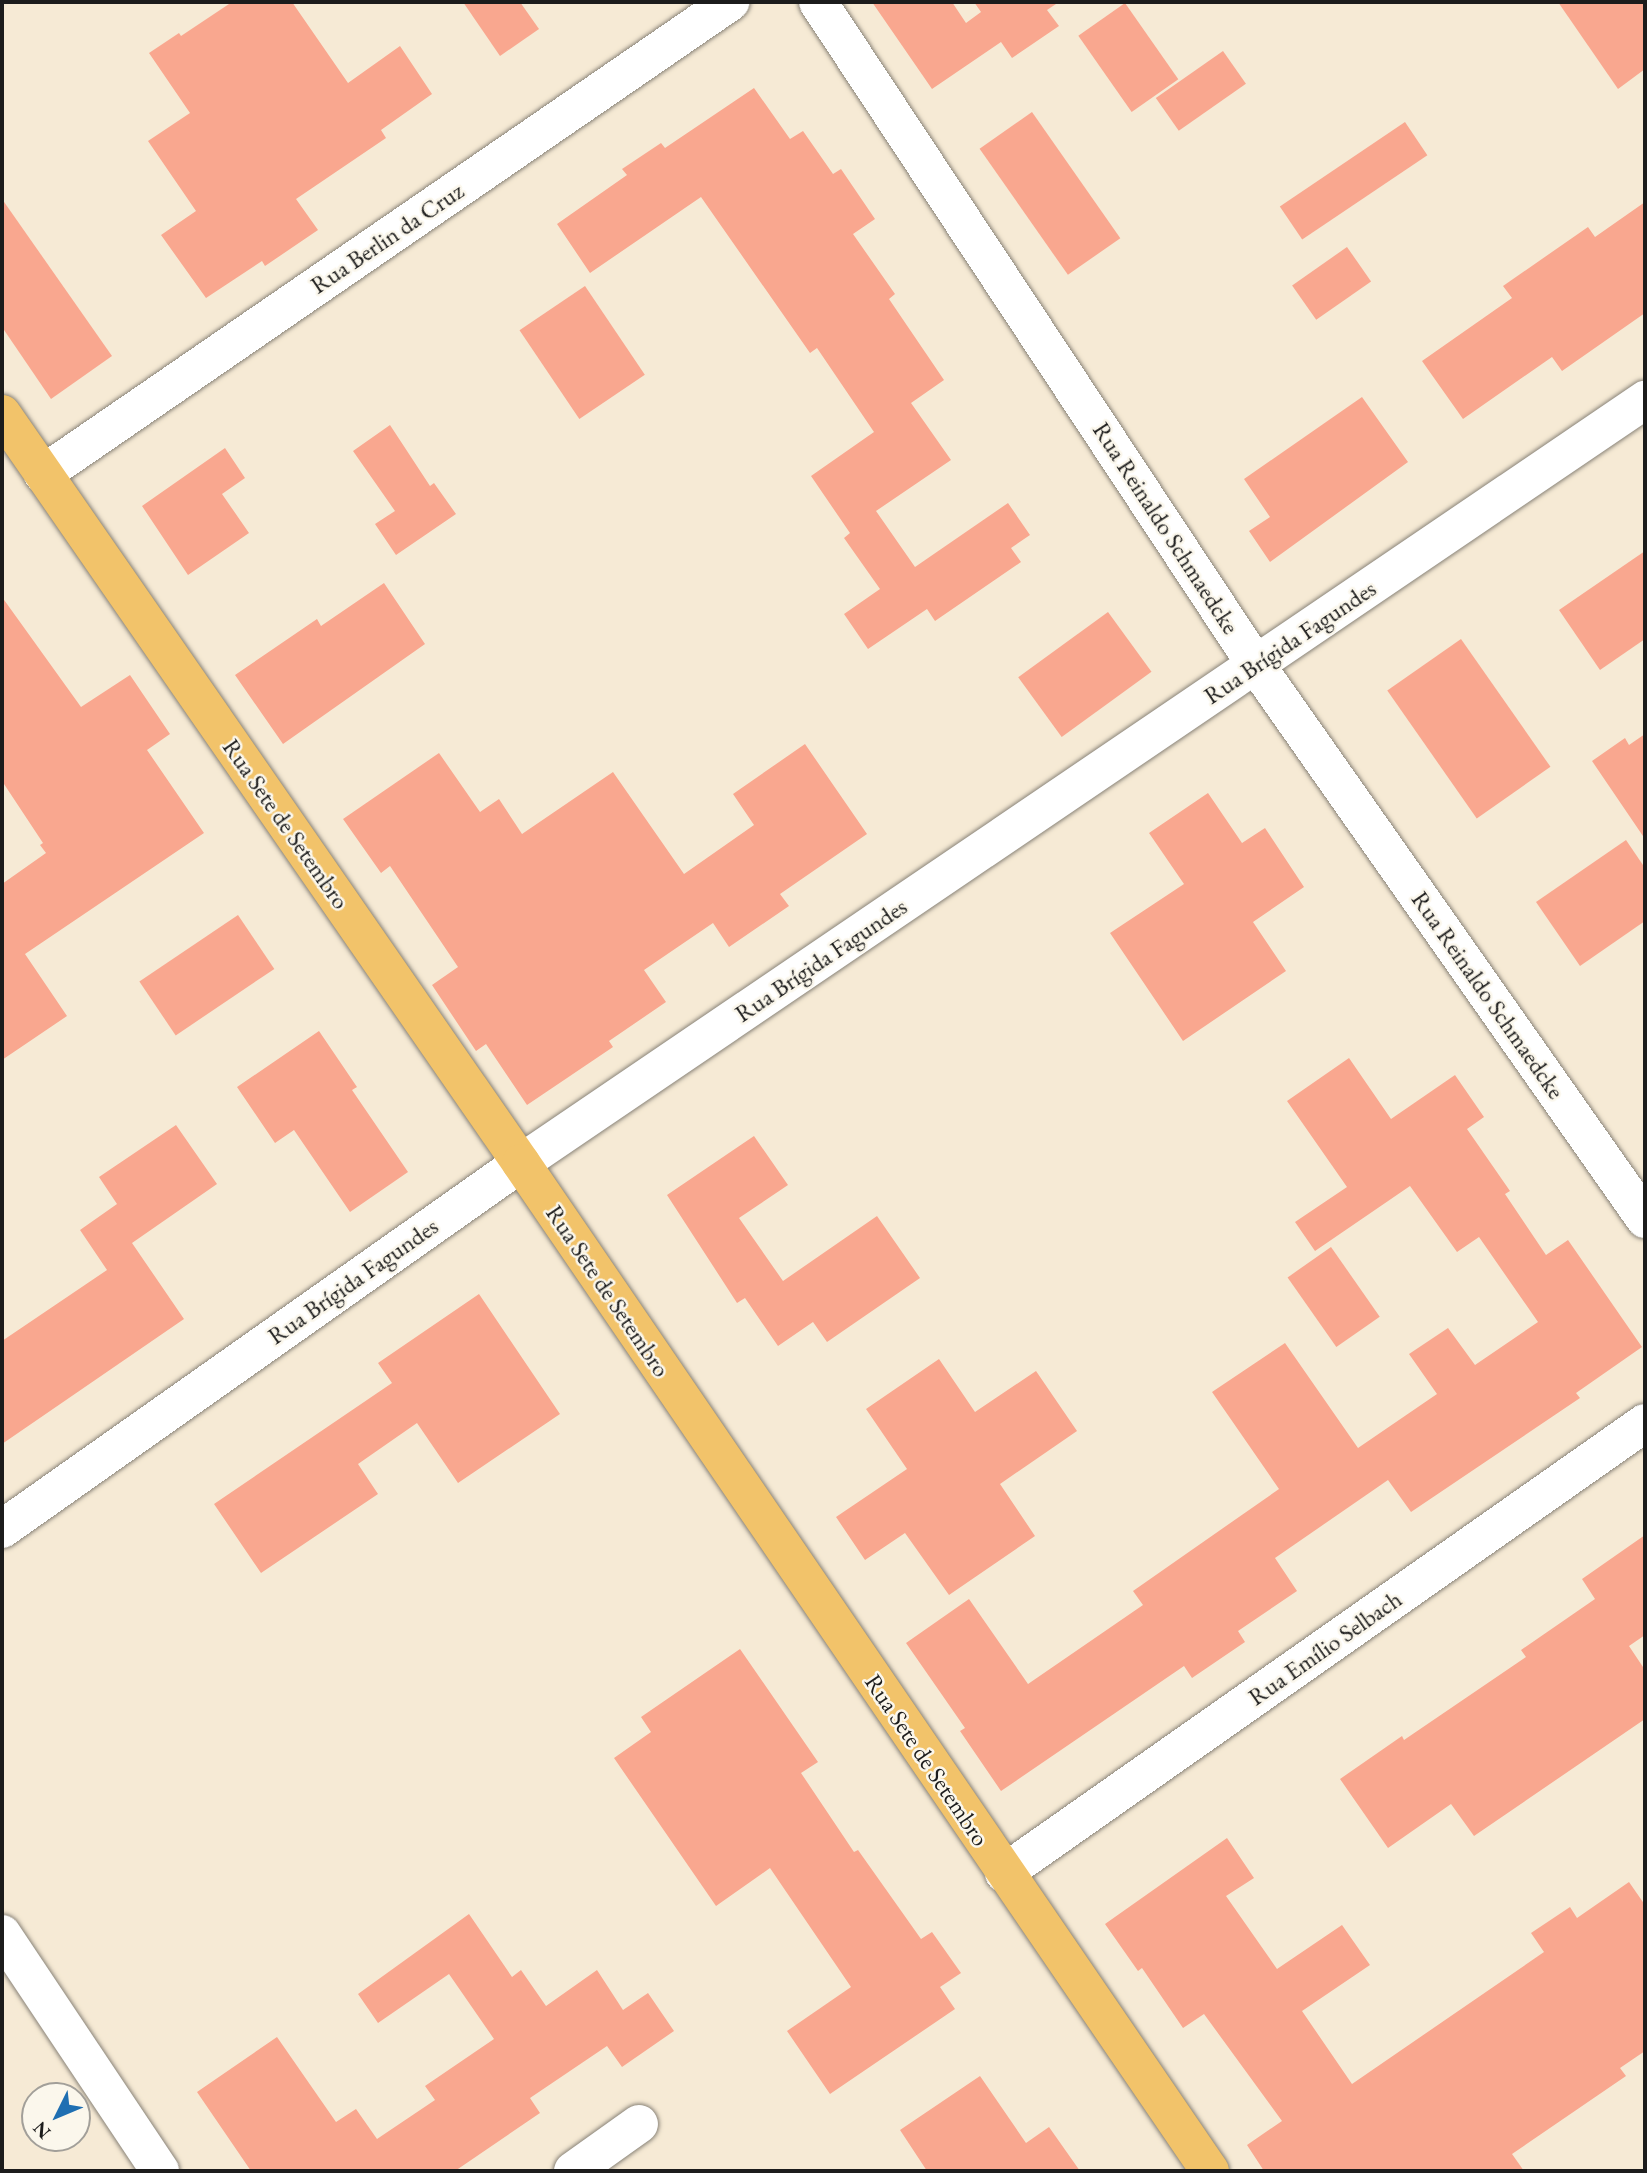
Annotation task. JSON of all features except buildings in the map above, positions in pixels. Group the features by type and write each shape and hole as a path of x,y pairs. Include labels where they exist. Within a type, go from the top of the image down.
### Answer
{"main road":[{"name":"Rua Sete de Setembro","path":"2,414 521,1163 1210,2171"}],"street":[{"name":"Rua Berlin da Cruz","path":"43,474 730,2"},
{"name":"Rua Reinaldo Schmaedcke","path":"818,2 1256,665 1645,1219"},
{"name":"Rua Brígida Fagundes","path":"2,1529 521,1163 1645,400"},
{"name":"Rua Emílio Selbach","path":"1004,1873 1645,1423"},
{"path":"2,1934 160,2171"},
{"path":"573,2171 639,2124"}]}
